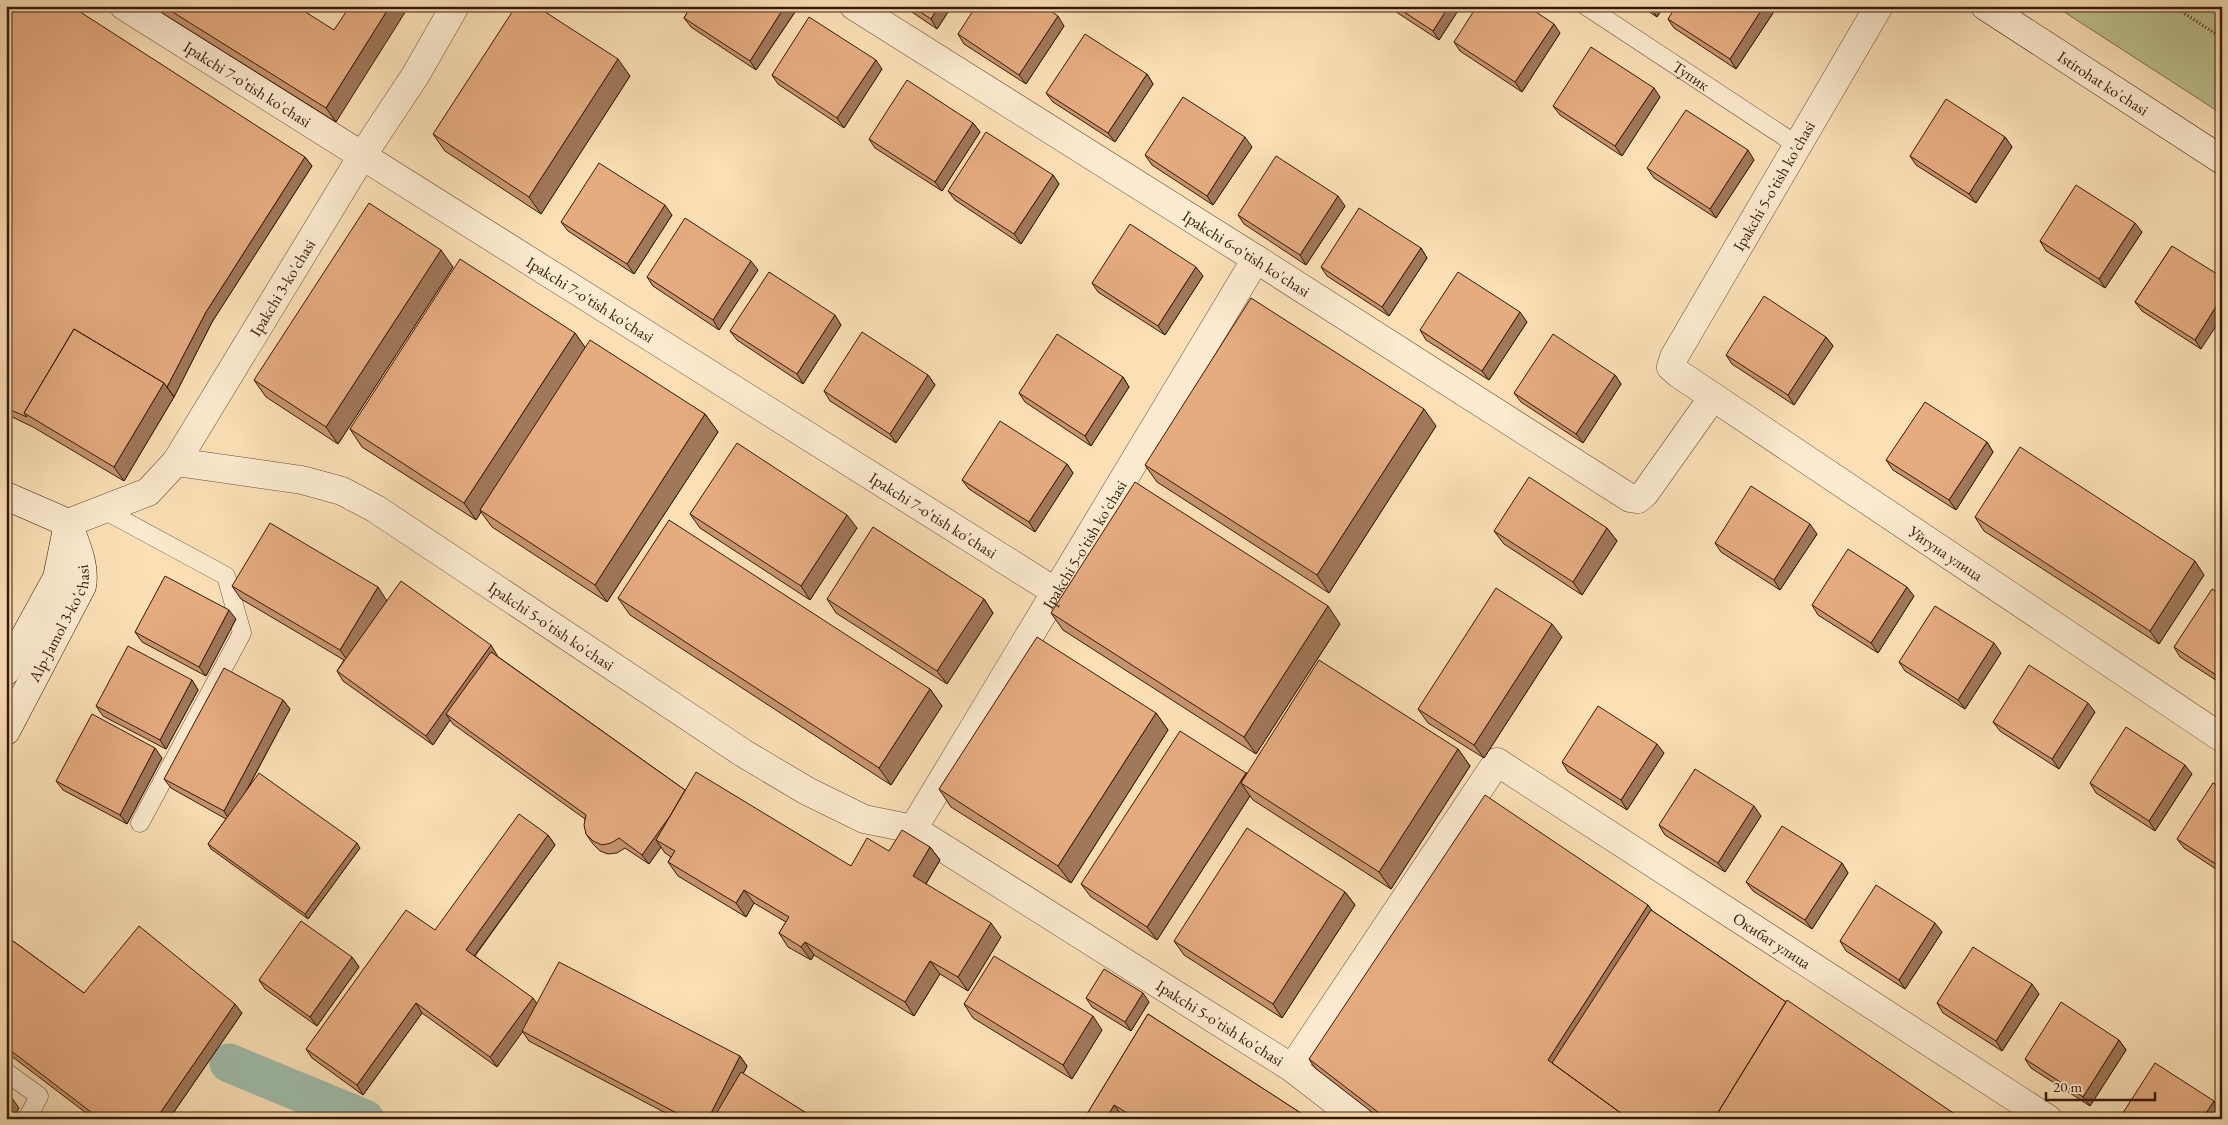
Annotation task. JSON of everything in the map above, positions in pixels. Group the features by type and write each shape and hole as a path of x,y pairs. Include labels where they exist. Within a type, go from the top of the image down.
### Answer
{"street":[{"name":"Ipakchi 7-o'tish ko'chasi","path":"124,6 1056,592"},
{"name":"Ipakchi 3-ko'chasi","path":"68,523 148,492 176,462 362,156 415,76 455,6"},
{"name":"Ipakchi 6-o'tish ko'chasi","path":"854,6 1256,259 1630,498 1638,499 1645,493 1713,396"},
{"name":"Ipakchi 5-o'tish ko'chasi","path":"1671,367 1674,357 1880,6"},
{"name":"Istirohat ko'chasi","path":"1984,6 2222,160"},
{"name":"Ipakchi 5-o'tish ko'chasi","path":"912,829 1256,259"},
{"name":"Уйгуна улица","path":"1671,367 1678,374 2222,738"},
{"name":"Ipakchi 5-o'tish ko'chasi","path":"176,462 302,480 342,491 376,508 743,753 799,786 864,819 912,829 1292,1068 1497,762"},
{"path":"6,496 68,523"},
{"name":"Alp-Jamol 3-ko'chasi","path":"6,671 57,578 68,523"},
{"name":"Alp-Jamol 3-ko'chasi","path":"6,730 82,586 84,575 82,564 68,523"},
{"name":"Окибат улица","path":"1497,762 2048,1119"},
{"path":"1292,1068 1358,1119"}],"lane":[{"name":"Тупик","path":"1586,6 1797,145"},
{"path":"104,510 226,576 242,633 140,823"},
{"path":"6,1072 39,1096 27,1119"}],"path":[{"path":"2173,6 2222,38"}],"green space":[{"path":"2055,6 2222,6 2222,114"}],"building":[{"path":"6,6 71,6 305,157 206,312 167,387 164,383 74,329 24,413 27,417 6,408"},
{"path":"163,6 296,6 334,30 350,6 390,6 326,108"},
{"path":"516,6 536,6 618,59 529,197 433,134"},
{"path":"691,6 785,6 750,61 684,18"},
{"path":"911,6 939,6 931,19"},
{"path":"976,6 1043,6 1058,16 1019,75 958,34"},
{"path":"1395,6 1449,6 1433,31"},
{"path":"1477,6 1527,6 1554,24 1515,82 1454,42"},
{"path":"1676,6 1764,6 1730,59 1668,19"},
{"path":"809,17 876,60 837,118 772,75"},
{"path":"1085,34 1147,74 1108,133 1046,93"},
{"path":"1591,47 1654,88 1615,146 1553,106"},
{"path":"907,80 973,123 935,182 869,139"},
{"path":"1183,97 1245,137 1207,196 1145,155"},
{"path":"1946,99 2005,137 1969,194 1910,156"},
{"path":"1686,110 1748,150 1710,209 1647,168"},
{"path":"986,132 1053,175 1014,234 948,191"},
{"path":"1276,156 1338,196 1300,255 1238,215"},
{"path":"599,163 665,205 627,264 561,222"},
{"path":"2076,185 2135,223 2099,279 2040,241"},
{"path":"369,203 441,250 326,427 254,380"},
{"path":"1359,208 1421,248 1382,307 1321,267"},
{"path":"685,218 751,261 713,320 647,277"},
{"path":"1130,224 1196,267 1158,326 1092,283"},
{"path":"2172,246 2222,277 2222,297 2195,340 2135,302"},
{"path":"460,259 575,333 464,503 350,429"},
{"path":"769,272 835,315 797,374 730,331"},
{"path":"1458,272 1520,312 1482,371 1420,330"},
{"path":"1764,296 1826,337 1788,395 1726,355"},
{"path":"1251,298 1424,409 1317,575 1145,465"},
{"path":"74,329 164,383 114,467 24,413"},
{"path":"862,332 928,375 890,434 824,391"},
{"path":"1057,334 1123,377 1085,436 1019,393"},
{"path":"1553,334 1615,375 1576,434 1514,393"},
{"path":"590,340 705,414 595,585 480,510"},
{"path":"1925,402 1987,442 1949,500 1886,460"},
{"path":"1000,421 1067,464 1029,522 962,480"},
{"path":"737,443 847,515 801,586 690,514"},
{"path":"2020,447 2195,561 2150,631 1975,517"},
{"path":"1529,477 1607,528 1573,582 1494,531"},
{"path":"1135,482 1328,606 1244,737 1051,613"},
{"path":"1751,486 1810,524 1774,580 1715,543"},
{"path":"669,520 930,689 879,768 618,598"},
{"path":"270,523 378,587 340,650 232,586"},
{"path":"873,527 984,599 937,671 827,599"},
{"path":"1848,549 1907,587 1871,643 1812,605"},
{"path":"165,576 229,610 199,667 135,632"},
{"path":"401,581 491,645 426,736 337,671"},
{"path":"1496,588 1552,624 1474,745 1418,709"},
{"path":"2212,589 2222,595 2222,679 2174,647"},
{"path":"1935,606 1994,643 1958,700 1899,662"},
{"path":"1037,637 1156,713 1058,866 939,789"},
{"path":"128,646 192,680 160,740 96,706"},
{"path":"491,652 685,790 670,816 642,855 619,838 611,843 602,845 593,841 586,834 584,825 586,815 446,714"},
{"path":"1319,660 1458,749 1379,872 1241,783"},
{"path":"2029,665 2088,703 2052,759 1993,722"},
{"path":"224,668 283,700 224,811 164,779"},
{"path":"1598,706 1657,744 1621,800 1562,762"},
{"path":"92,714 155,748 120,815 56,781"},
{"path":"2126,727 2185,765 2149,821 2090,783"},
{"path":"1180,731 1246,773 1147,927 1081,884"},
{"path":"1695,769 1754,806 1718,863 1659,825"},
{"path":"696,772 851,866 867,838 889,851 902,830 930,847 913,876 991,923 958,977 930,961 905,1002 805,942 801,947 779,933 789,917 744,890 736,903 668,862 675,851 656,840"},
{"path":"259,773 357,843 305,914 208,844"},
{"path":"2213,783 2222,788 2222,868 2177,839"},
{"path":"1485,795 1648,905 1548,1060 1629,1119 1387,1119 1309,1059"},
{"path":"519,814 548,835 466,950 533,998 490,1057 416,1003 357,1085 306,1049 406,910 435,930"},
{"path":"1782,826 1842,863 1805,920 1746,882"},
{"path":"1247,828 1345,892 1273,1004 1174,941"},
{"path":"1876,885 1935,923 1899,980 1840,941"},
{"path":"1651,910 1786,1002 1714,1119 1629,1119 1552,1063"},
{"path":"301,921 352,957 310,1017 259,980"},
{"path":"139,926 235,1004 156,1119 100,1119 6,1047 6,936 84,993"},
{"path":"1973,947 2032,984 1996,1041 1937,1003"},
{"path":"994,956 1093,1016 1063,1065 964,1004"},
{"path":"559,962 740,1056 708,1119 688,1119 522,1031"},
{"path":"1104,969 1143,993 1125,1022 1086,998"},
{"path":"1787,1000 1962,1119 1714,1119"},
{"path":"2061,1002 2119,1040 2083,1097 2025,1059"},
{"path":"1148,1014 1310,1119 1137,1119 1114,1105 1106,1119 1084,1119"},
{"path":"2155,1063 2214,1101 2202,1119 2119,1119"},
{"path":"741,1072 816,1119 713,1119"}],"waterway":[{"path":"229,1063 365,1119"}]}
